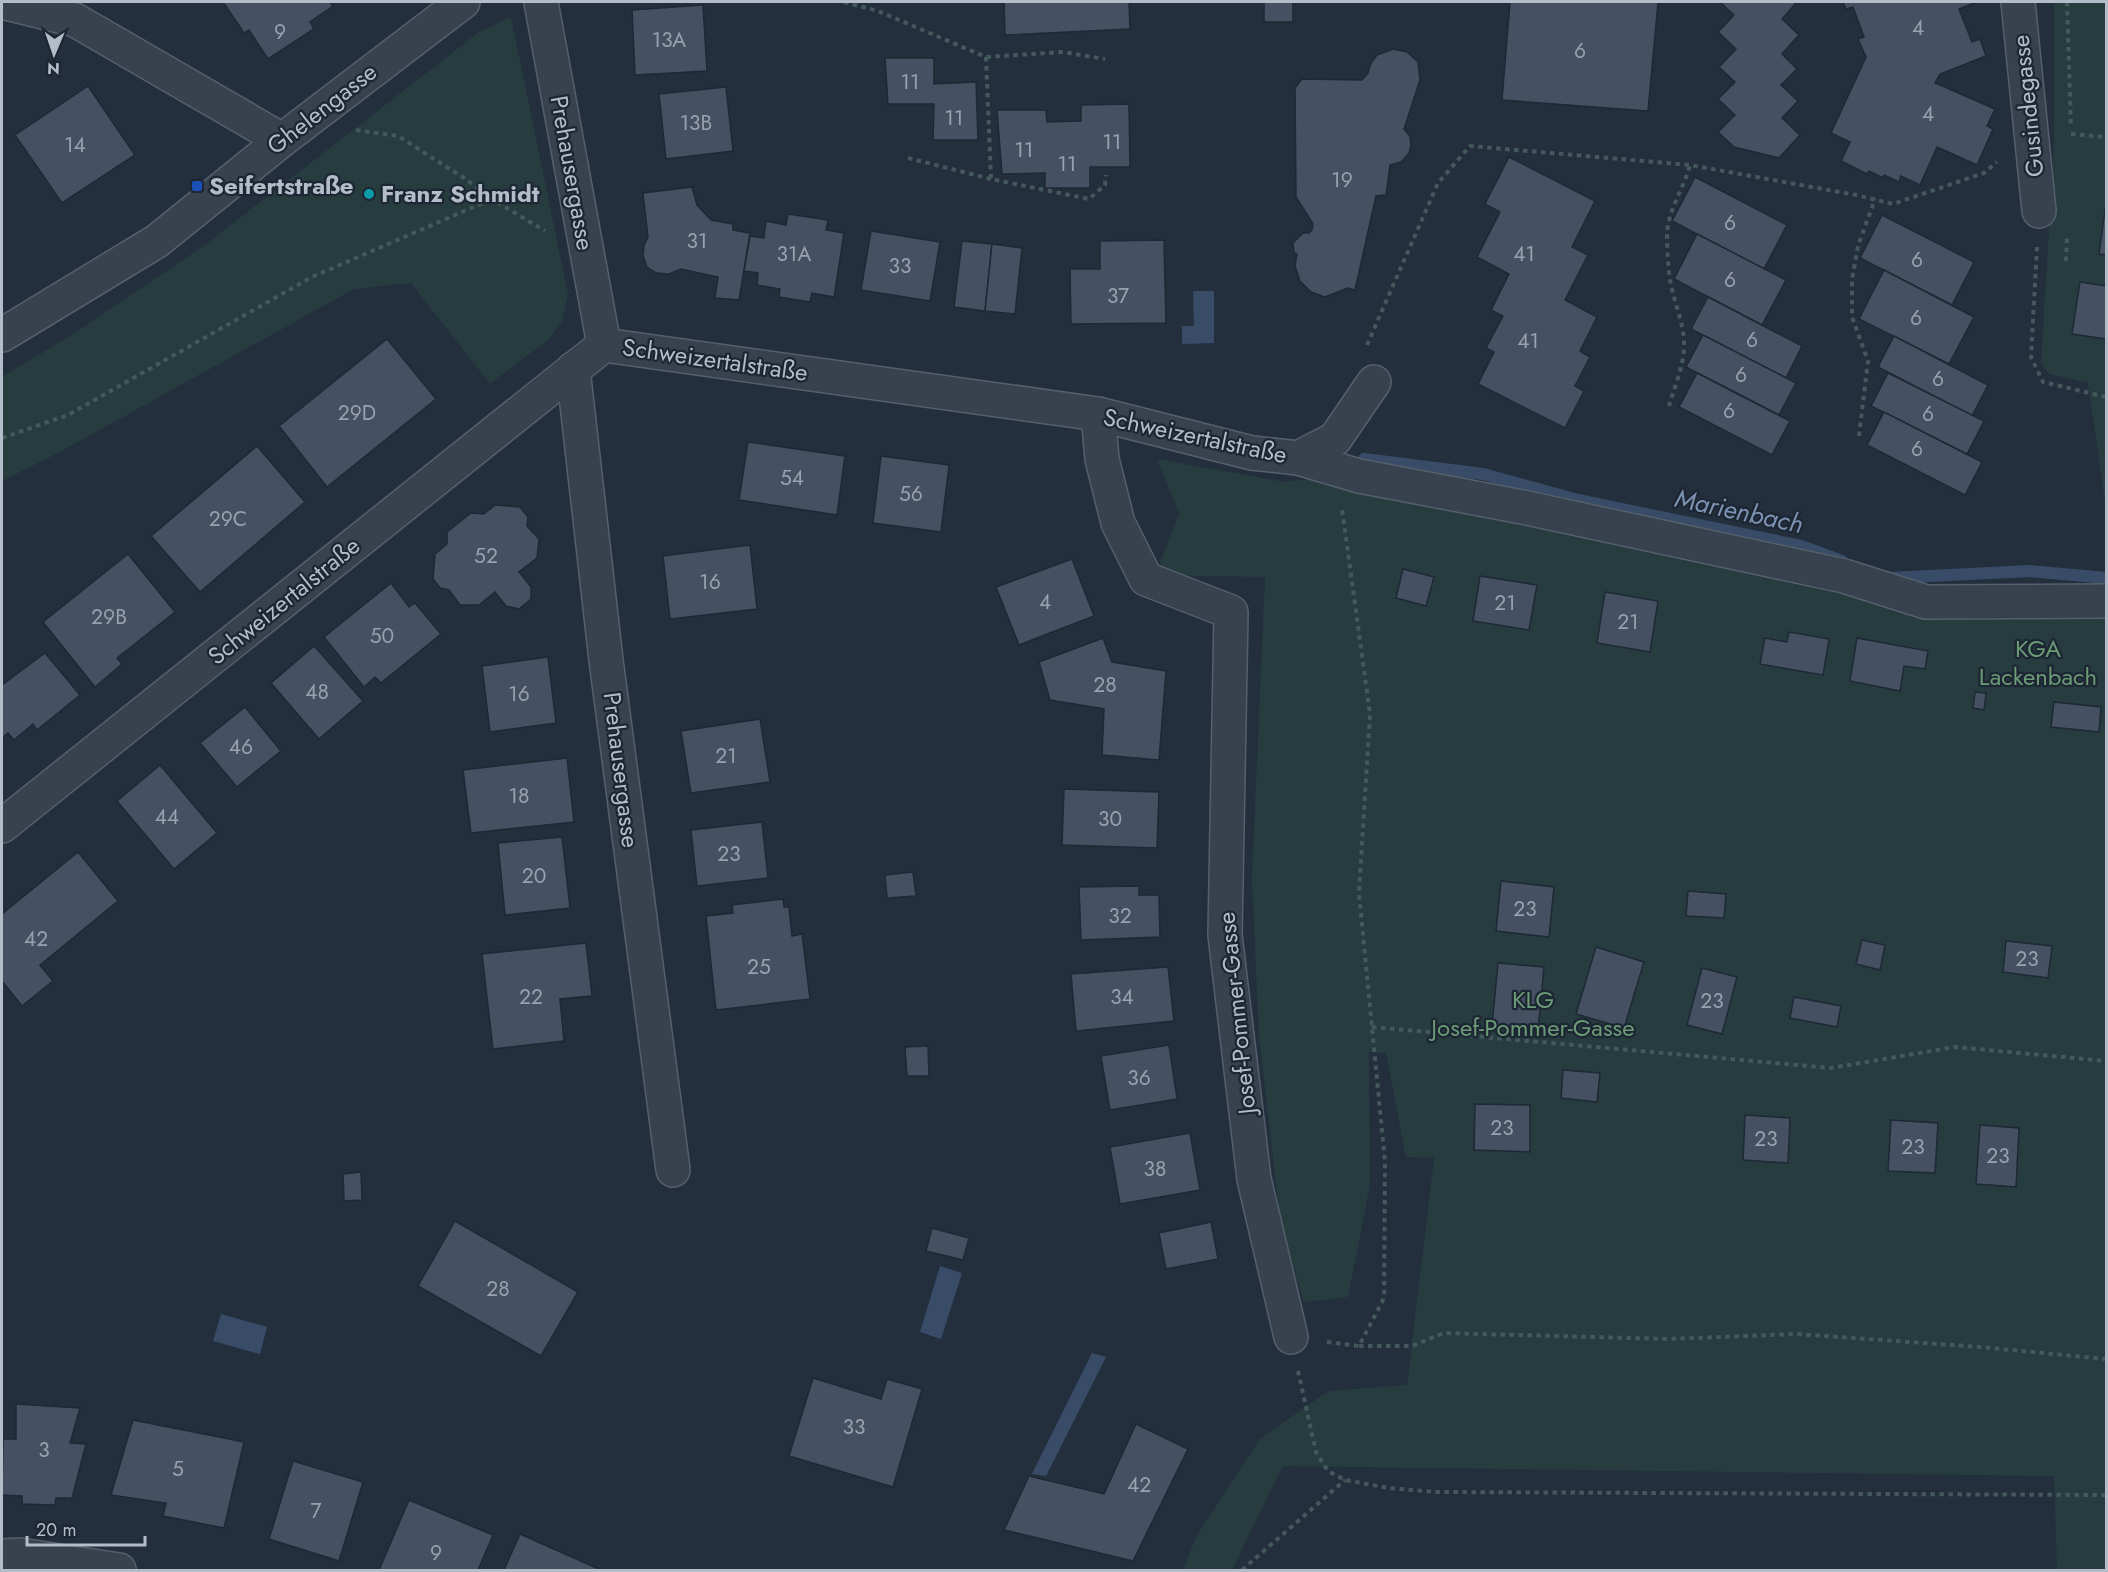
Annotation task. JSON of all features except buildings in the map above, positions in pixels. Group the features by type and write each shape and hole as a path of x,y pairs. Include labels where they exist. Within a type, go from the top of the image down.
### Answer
{"street":[{"path":"2,2 75,20 292,132"},
{"name":"Ghelengasse","path":"2,335 158,241 292,132 463,2"},
{"name":"Prehausergasse","path":"541,2 604,345"},
{"name":"Gusindegasse","path":"2019,2 2039,211"},
{"name":"Schweizertalstraße","path":"2,826 604,345 1098,414 1252,453 1298,458 1335,439 1374,382"},
{"name":"Prehausergasse","path":"573,369 606,660 673,1170"},
{"name":"Josef-Pommer-Gasse","path":"1098,414 1102,459 1118,523 1146,579 1231,612 1225,935 1254,1179 1291,1337"},
{"path":"1298,458 1359,476 1533,509 1832,574 1926,602 2106,601"},
{"path":"2,1556 20,1555 119,1570"}],"path":[{"path":"844,2 878,11 987,57 1063,52 1105,59"},
{"path":"987,57 992,179"},
{"path":"292,132 346,128 398,136 464,178 492,199 561,240 589,263"},
{"path":"2071,134 2106,137"},
{"path":"1374,382 1362,358 1438,183 1470,146 1690,165 1893,204 1984,173 2031,136"},
{"path":"908,158 992,179 1089,199 1105,185 1106,175"},
{"path":"1669,406 1682,364 1684,348 1683,329 1670,280 1667,233 1669,217 1690,165"},
{"path":"2,438 68,415 312,277 492,199"},
{"path":"1858,436 1868,361 1852,317 1852,279 1858,246 1875,199"},
{"path":"2039,211 2031,357 2043,382 2106,396"},
{"path":"1336,468 1370,714 1359,893 1386,1162 1384,1298 1359,1346"},
{"path":"1372,1028 1831,1068 1955,1047 2106,1061"},
{"path":"2106,1359 1797,1334 1668,1340 1444,1333 1412,1346 1359,1346 1291,1337 1316,1452 1328,1471 1346,1480 1389,1488 1436,1492 2106,1495"},
{"path":"1242,1570 1346,1480"}],"green space":[{"path":"2054,2 2106,2 2106,508 2088,383 2049,374 2041,363 2054,144"},
{"path":"511,17 568,294 562,321 548,340 490,384 411,283 354,289 60,452 2,481 2,377 70,336 205,245 479,32"},
{"path":"1157,459 1285,482 1334,476 1928,594 2106,596 2106,1570 2057,1570 2054,1476 1283,1466 1232,1570 1183,1570 1197,1535 1260,1439 1328,1391 1407,1385 1434,1158 1406,1157 1386,1053 1369,1052 1370,1185 1348,1297 1304,1302 1281,1228 1259,1037 1252,878 1265,577 1155,575 1179,513"}],"water":[{"path":"1193,291 1214,291 1214,343 1182,344 1182,326 1194,326"},
{"path":"940,1266 962,1273 941,1339 920,1332"},
{"path":"221,1314 267,1327 260,1354 213,1341"},
{"path":"1092,1353 1106,1357 1046,1476 1032,1474"}],"waterway":[{"name":"Marienbach","path":"1364,459 1483,474 1578,500 1801,546 1842,561"},
{"name":"Marienbach","path":"1889,578 2030,571 2106,578"}],"place":[{"name":"Seifertstraße","path":"197,186"},
{"name":"Franz Schmidt","path":"369,194"}],"park label":[{"name":"KGA Lackenbach","path":"2038,663"},
{"name":"KLG Josef-Pommer-Gasse","path":"1533,1014"}]}
